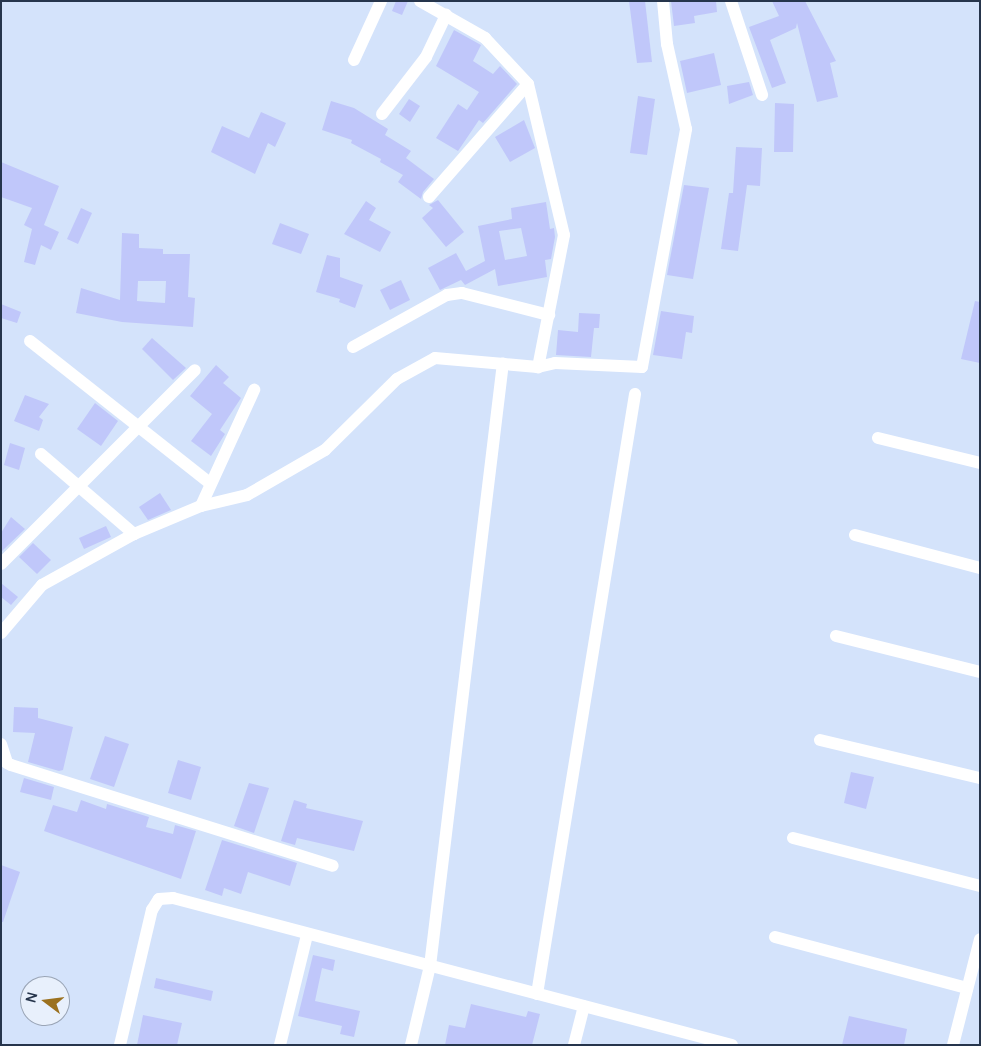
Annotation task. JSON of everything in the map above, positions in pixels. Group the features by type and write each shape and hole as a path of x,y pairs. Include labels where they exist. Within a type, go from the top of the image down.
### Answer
{"street":[{"path":"354,60 381,1"},
{"path":"420,1 485,38 528,84 564,235 538,368"},
{"path":"1,633 42,585 134,534 201,506 247,495 325,450 397,379 435,358 503,363 538,368 555,364 642,367 686,129 667,44 662,1"},
{"path":"731,1 762,95"},
{"path":"382,114 426,57 446,15"},
{"path":"429,197 528,84"},
{"path":"353,347 447,295 470,295 549,315"},
{"path":"30,341 210,483"},
{"path":"411,1045 430,966 503,363"},
{"path":"1,564 195,370"},
{"path":"201,506 210,483 235,437 254,390"},
{"path":"537,994 635,394"},
{"path":"878,438 980,463"},
{"path":"41,454 134,534"},
{"path":"855,535 980,568"},
{"path":"836,636 980,672"},
{"path":"820,740 980,778"},
{"path":"1,744 7,763 11,765 333,866"},
{"path":"793,838 980,886"},
{"path":"120,1045 152,910 158,899 173,898 307,935 732,1045"},
{"path":"280,1045 307,935"},
{"path":"775,938 967,988"},
{"path":"953,1045 980,939"},
{"path":"574,1045 584,1006"}],"building":[{"path":"396,1 408,1 402,15 392,11"},
{"path":"629,1 645,1 652,62 637,63"},
{"path":"671,1 716,1 717,12 694,16 695,23 674,26"},
{"path":"772,1 805,1 836,61 830,63 838,97 817,102 797,23 796,28 770,40 786,83 772,88 749,27 779,16"},
{"path":"454,30 481,45 473,61 493,74 500,66 517,84 483,123 479,120 458,151 436,138 458,104 467,110 479,92 436,66"},
{"path":"714,53 721,85 687,93 680,61"},
{"path":"749,82 753,95 729,104 727,86"},
{"path":"638,96 655,99 647,155 630,153"},
{"path":"409,99 420,106 410,122 399,114"},
{"path":"331,101 354,108 388,129 385,135 411,151 406,158 434,179 423,192 421,199 398,182 403,175 380,162 381,159 351,143 352,140 322,130"},
{"path":"775,103 794,104 793,152 774,152"},
{"path":"261,112 286,123 275,147 268,143 255,174 211,152 222,126 249,138"},
{"path":"524,120 535,148 510,162 495,137"},
{"path":"736,147 762,148 760,186 747,185 738,251 721,249 729,193 733,193"},
{"path":"1,162 59,186 44,225 59,232 51,250 41,245 35,265 24,262 32,229 24,225 32,208 1,197"},
{"path":"684,185 709,188 693,279 667,275"},
{"path":"438,200 464,232 446,247 422,218 433,208 429,205"},
{"path":"366,201 376,208 369,220 391,232 380,252 344,234"},
{"path":"546,202 550,229 554,228 555,237 551,259 545,260 547,277 498,286 495,269 465,285 461,280 440,290 428,268 456,253 466,271 485,261 478,226 512,219 511,208","holes":["521,228 527,256 505,260 499,231"]},
{"path":"81,208 92,213 78,244 67,239"},
{"path":"280,223 309,234 301,254 272,244"},
{"path":"122,233 139,234 139,248 163,249 163,254 190,254 188,297 195,298 193,327 122,322 76,313 81,288 120,300","holes":["138,281 166,281 165,303 137,301"]},
{"path":"327,255 340,258 340,277 363,285 355,308 339,302 340,299 316,292"},
{"path":"401,280 410,300 390,310 380,290"},
{"path":"975,301 980,302 980,363 961,359"},
{"path":"1,304 21,312 17,323 1,318"},
{"path":"661,311 694,316 692,333 686,332 682,359 653,355"},
{"path":"579,313 600,314 599,328 594,328 591,357 556,355 558,330 578,332"},
{"path":"152,338 186,368 173,380 142,349"},
{"path":"216,365 229,377 223,383 241,398 220,430 225,434 211,456 191,441 212,414 190,396"},
{"path":"25,395 49,404 39,417 43,420 39,431 14,421"},
{"path":"95,403 118,421 101,446 77,429"},
{"path":"10,443 25,448 19,470 4,465"},
{"path":"160,493 171,510 148,520 139,507"},
{"path":"11,517 25,529 1,552 1,533"},
{"path":"106,526 111,537 84,549 79,538"},
{"path":"33,543 51,560 37,574 19,557"},
{"path":"1,583 18,597 11,605 1,597"},
{"path":"14,707 38,708 38,718 73,727 63,770 59,771 28,762 35,733 13,732"},
{"path":"105,736 129,744 114,787 90,779"},
{"path":"178,760 201,767 191,800 168,793"},
{"path":"851,772 874,777 866,809 844,803"},
{"path":"24,778 54,787 51,800 20,792"},
{"path":"249,783 269,788 254,833 234,826"},
{"path":"81,800 106,809 107,804 149,817 146,827 173,834 175,825 196,831 181,879 44,831 53,805 77,812"},
{"path":"294,800 307,804 306,808 363,821 354,851 297,838 295,845 281,841"},
{"path":"222,840 297,863 290,886 248,872 241,894 224,888 222,896 205,890"},
{"path":"1,865 20,872 3,922 1,922"},
{"path":"313,955 335,960 333,971 322,968 315,1001 360,1011 354,1037 340,1034 342,1026 298,1016"},
{"path":"156,978 213,991 211,1001 154,988"},
{"path":"471,1004 526,1017 528,1011 540,1014 532,1045 445,1045 449,1025 465,1028"},
{"path":"143,1015 182,1023 177,1045 137,1045"},
{"path":"849,1016 907,1029 904,1045 842,1045"}]}
